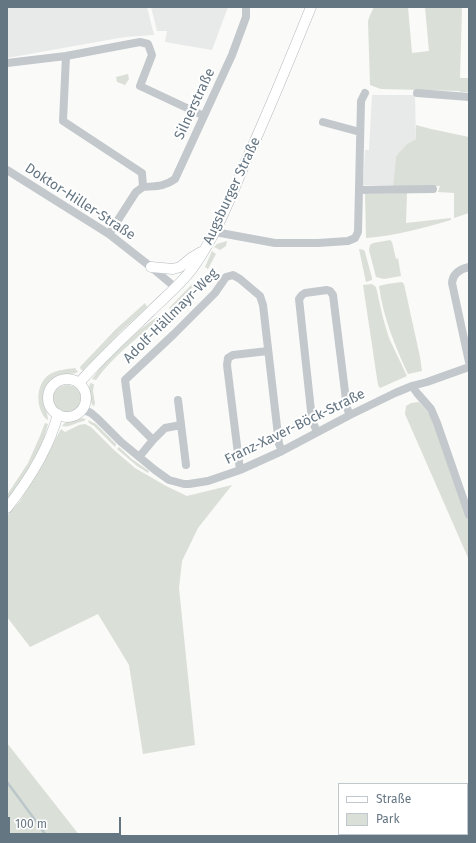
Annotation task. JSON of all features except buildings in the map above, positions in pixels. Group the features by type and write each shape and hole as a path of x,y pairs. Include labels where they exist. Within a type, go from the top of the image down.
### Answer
{"main road":[{"name":"Augsburger Straße","path":"79,383 176,288 205,250 215,232 282,79 311,7"},
{"path":"152,267 173,269 205,250"},
{"path":"67,379 74,380 79,383 83,387 86,398 82,409 77,414 71,416 58,414 53,410 48,399 51,387 56,382 67,379"},
{"path":"7,508 30,477 48,442 58,414"}],"street":[{"name":"Silnerstraße","path":"143,187 168,184 175,179 232,55 246,17 246,7"},
{"path":"7,63 66,56 140,42 148,44 152,55 140,86 204,116"},
{"path":"66,56 63,121 142,173 143,187 136,192 109,234"},
{"path":"417,93 469,97"},
{"path":"215,232 274,243 318,243 355,238 358,232 361,101 365,94"},
{"path":"323,122 360,132"},
{"name":"Doktor-Hiller-Straße","path":"7,170 109,234 152,267 176,288"},
{"path":"359,190 433,189"},
{"path":"469,267 457,271 452,283 469,362"},
{"name":"Adolf-Hällmayr-Weg","path":"153,440 130,417 125,380 215,293 226,277 233,275 240,278 260,296 263,305 279,444 282,451"},
{"path":"318,432 312,420 299,299 305,293 327,290 333,295 347,408 350,415"},
{"path":"240,470 227,365 228,358 233,355 268,351"},
{"name":"Franz-Xaver-Böck-Straße","path":"82,409 91,413 121,442 155,470 169,480 184,484 208,481 240,470 282,451 395,393 469,366"},
{"path":"412,386 416,393 431,409 469,515"},
{"path":"178,400 186,465"},
{"path":"139,456 165,428 181,425"}],"shaded area":[{"path":"7,7 147,7 154,35 125,37 7,58"},
{"path":"151,7 228,7 212,50 165,42 167,31 157,31"},
{"path":"372,95 415,95 416,139 407,144 396,156 393,186 363,185 365,150 369,150"}],"green space":[{"path":"374,7 408,7 412,53 429,51 425,7 462,7 460,78 469,78 469,92 381,89 370,85 368,21"},
{"path":"128,74 129,79 125,85 117,82 116,77"},
{"path":"416,125 469,137 469,213 454,218 454,193 438,192 440,186 393,186 396,156 407,144 416,139"},
{"path":"407,193 406,223 451,218 451,220 398,234 366,238 365,194"},
{"path":"390,240 392,242 396,259 398,258 401,276 384,279 376,277 369,250 370,245 373,243"},
{"path":"227,241 226,246 220,250 214,247 217,244"},
{"path":"359,249 364,250 365,252 372,278 372,280 366,282"},
{"path":"212,251 216,254 208,269 205,267"},
{"path":"402,282 404,284 422,371 408,374 390,331 383,309 379,286"},
{"path":"193,283 195,285 170,309 169,308"},
{"path":"372,284 376,287 389,338 407,376 380,388 378,385 363,285"},
{"path":"145,303 147,307 83,370 81,370 80,367 116,329"},
{"path":"157,317 159,319 117,356 96,380 92,379 106,361 122,345"},
{"path":"75,368 78,372 59,375 52,379 47,385 44,397 48,420 42,414 39,406 38,396 43,381 50,374"},
{"path":"90,383 94,384 94,406 89,394"},
{"path":"67,385 77,389 81,399 77,409 67,413 57,409 53,399 57,389"},
{"path":"419,402 432,417 469,520 469,560 405,414 406,406 411,403"},
{"path":"80,418 86,419 70,426 62,426 68,421"},
{"path":"88,420 96,424 116,444 115,447 89,423"},
{"path":"45,423 48,424 44,439 27,474 7,503 7,495 28,463"},
{"path":"85,424 91,427 135,468 187,496 232,485 198,528 182,561 179,588 195,745 143,754 129,665 98,614 30,647 7,617 7,516 20,501 61,429 65,432 79,425"},
{"path":"119,447 132,459 149,471 148,473 117,449"},
{"path":"7,743 80,836 7,836"}],"waterway":[{"path":"7,782 46,836"}]}
